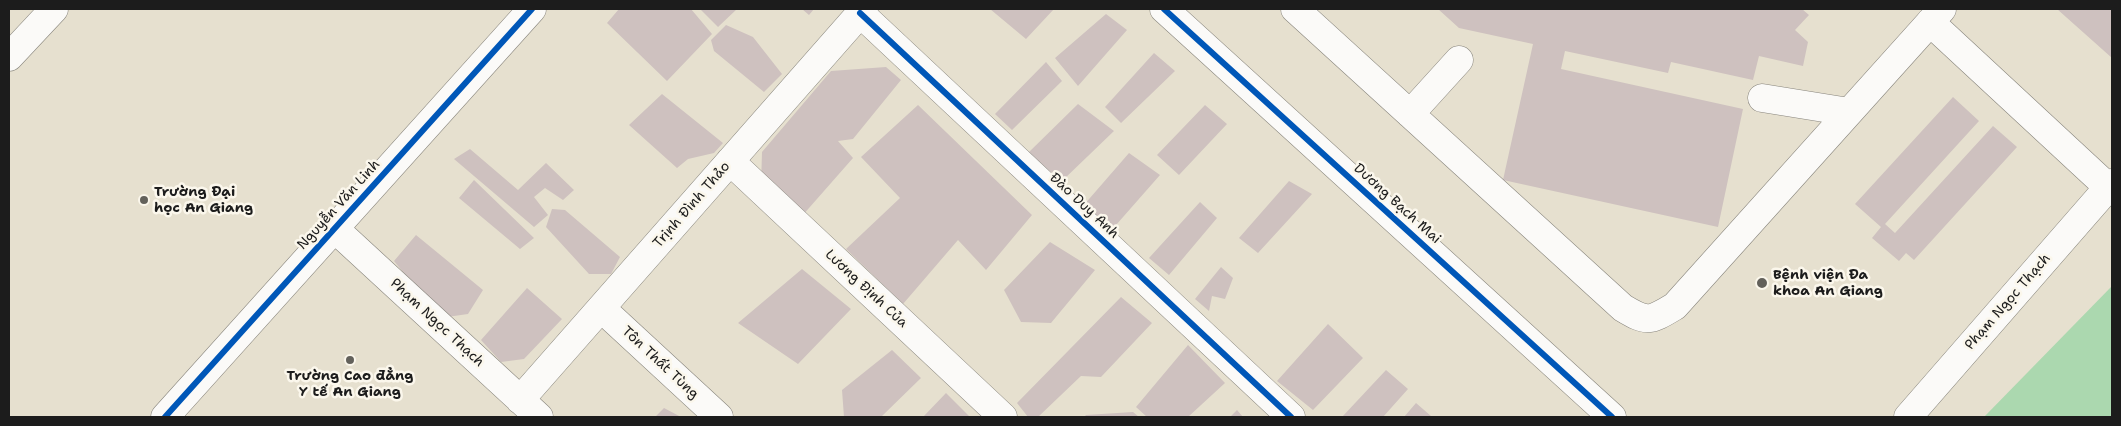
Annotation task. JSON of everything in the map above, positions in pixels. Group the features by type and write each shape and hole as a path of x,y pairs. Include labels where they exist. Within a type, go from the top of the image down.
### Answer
{"street":[{"path":"9,57 54,9"},
{"name":"Nguyễn Văn Linh","path":"165,417 532,9"},
{"name":"Dương Bạch Mai","path":"1164,9 1612,417"},
{"path":"1295,9 1623,308 1640,318 1656,317 1675,306 1936,15 2110,186"},
{"name":"Trịnh Đình Thảo","path":"529,409 601,308 862,11"},
{"name":"Đào Duy Anh","path":"862,11 1291,417"},
{"path":"1410,114 1459,60"},
{"path":"1762,98 1848,112"},
{"name":"Lương Định Của","path":"730,162 1003,417"},
{"name":"Phạm Ngọc Thạch","path":"1908,417 2110,186"},
{"name":"Phạm Ngọc Thạch","path":"335,229 529,409"},
{"name":"Tôn Thất Tùng","path":"601,308 719,417"}],"green space":[{"path":"2112,286 2112,417 1984,417"}],"building":[{"path":"619,9 691,9 712,34 667,81 607,23"},
{"path":"700,9 737,9 718,27"},
{"path":"802,9 814,9 809,15"},
{"path":"990,9 1054,9 1026,39"},
{"path":"1438,9 1802,9 1809,15 1795,30 1808,42 1803,66 1759,56 1753,80 1671,62 1668,73 1565,51 1561,69 1743,109 1718,227 1503,180 1533,44 1459,28"},
{"path":"2057,9 2112,9 2112,58"},
{"path":"1106,14 1127,30 1078,86 1055,58"},
{"path":"726,25 753,37 782,74 764,92 714,51 711,40"},
{"path":"1154,53 1175,71 1121,123 1105,107"},
{"path":"1046,62 1062,81 1012,130 995,114"},
{"path":"886,67 901,80 853,139 838,141 853,158 802,216 761,185 762,152 831,71"},
{"path":"662,94 723,143 714,153 688,159 677,168 629,125"},
{"path":"1953,97 1979,121 1885,224 1895,233 1993,126 2017,147 1914,260 1906,253 1899,261 1872,238 1881,227 1855,204"},
{"path":"1078,104 1114,131 1062,181 1028,153"},
{"path":"918,105 1032,215 986,270 958,240 903,304 846,249 900,198 861,157"},
{"path":"1205,105 1227,124 1179,175 1157,155"},
{"path":"470,149 518,190 546,163 574,190 563,200 545,188 534,197 548,215 534,227 454,159"},
{"path":"1129,153 1160,175 1109,233 1083,206"},
{"path":"474,180 534,238 520,249 459,198"},
{"path":"1289,181 1312,194 1258,253 1239,238"},
{"path":"1200,202 1217,218 1169,275 1149,258"},
{"path":"552,209 565,210 620,257 611,274 589,274 546,227"},
{"path":"416,235 483,290 468,314 440,318 394,261"},
{"path":"1050,242 1095,270 1051,323 1021,322 1004,290"},
{"path":"1221,267 1233,278 1225,299 1212,296 1209,311 1195,299"},
{"path":"802,269 851,309 798,364 738,323"},
{"path":"527,288 562,319 524,359 501,362 481,340"},
{"path":"1121,297 1152,323 1101,377 1081,376 1038,417 1028,417 1017,403"},
{"path":"1328,324 1363,358 1313,410 1277,381"},
{"path":"1188,345 1225,383 1188,417 1147,417 1136,407"},
{"path":"892,350 921,378 881,417 844,417 842,390"},
{"path":"1386,370 1408,389 1383,417 1342,417"},
{"path":"946,393 970,417 923,417"},
{"path":"1416,403 1431,416 1404,417"},
{"path":"664,408 681,417 655,417"},
{"path":"1237,410 1243,417 1230,417"},
{"path":"1133,412 1139,417 1084,417 1086,415"}],"cycle path":[{"path":"165,417 532,9"},
{"path":"1164,9 1612,417"},
{"path":"860,13 1291,417"}],"place":[{"name":"Trường Đại học An Giang","path":"144,200"},
{"name":"Bệnh viện Đa khoa An Giang","path":"1762,283"},
{"name":"Trường Cao đẳng Y tế An Giang","path":"350,360"}]}
